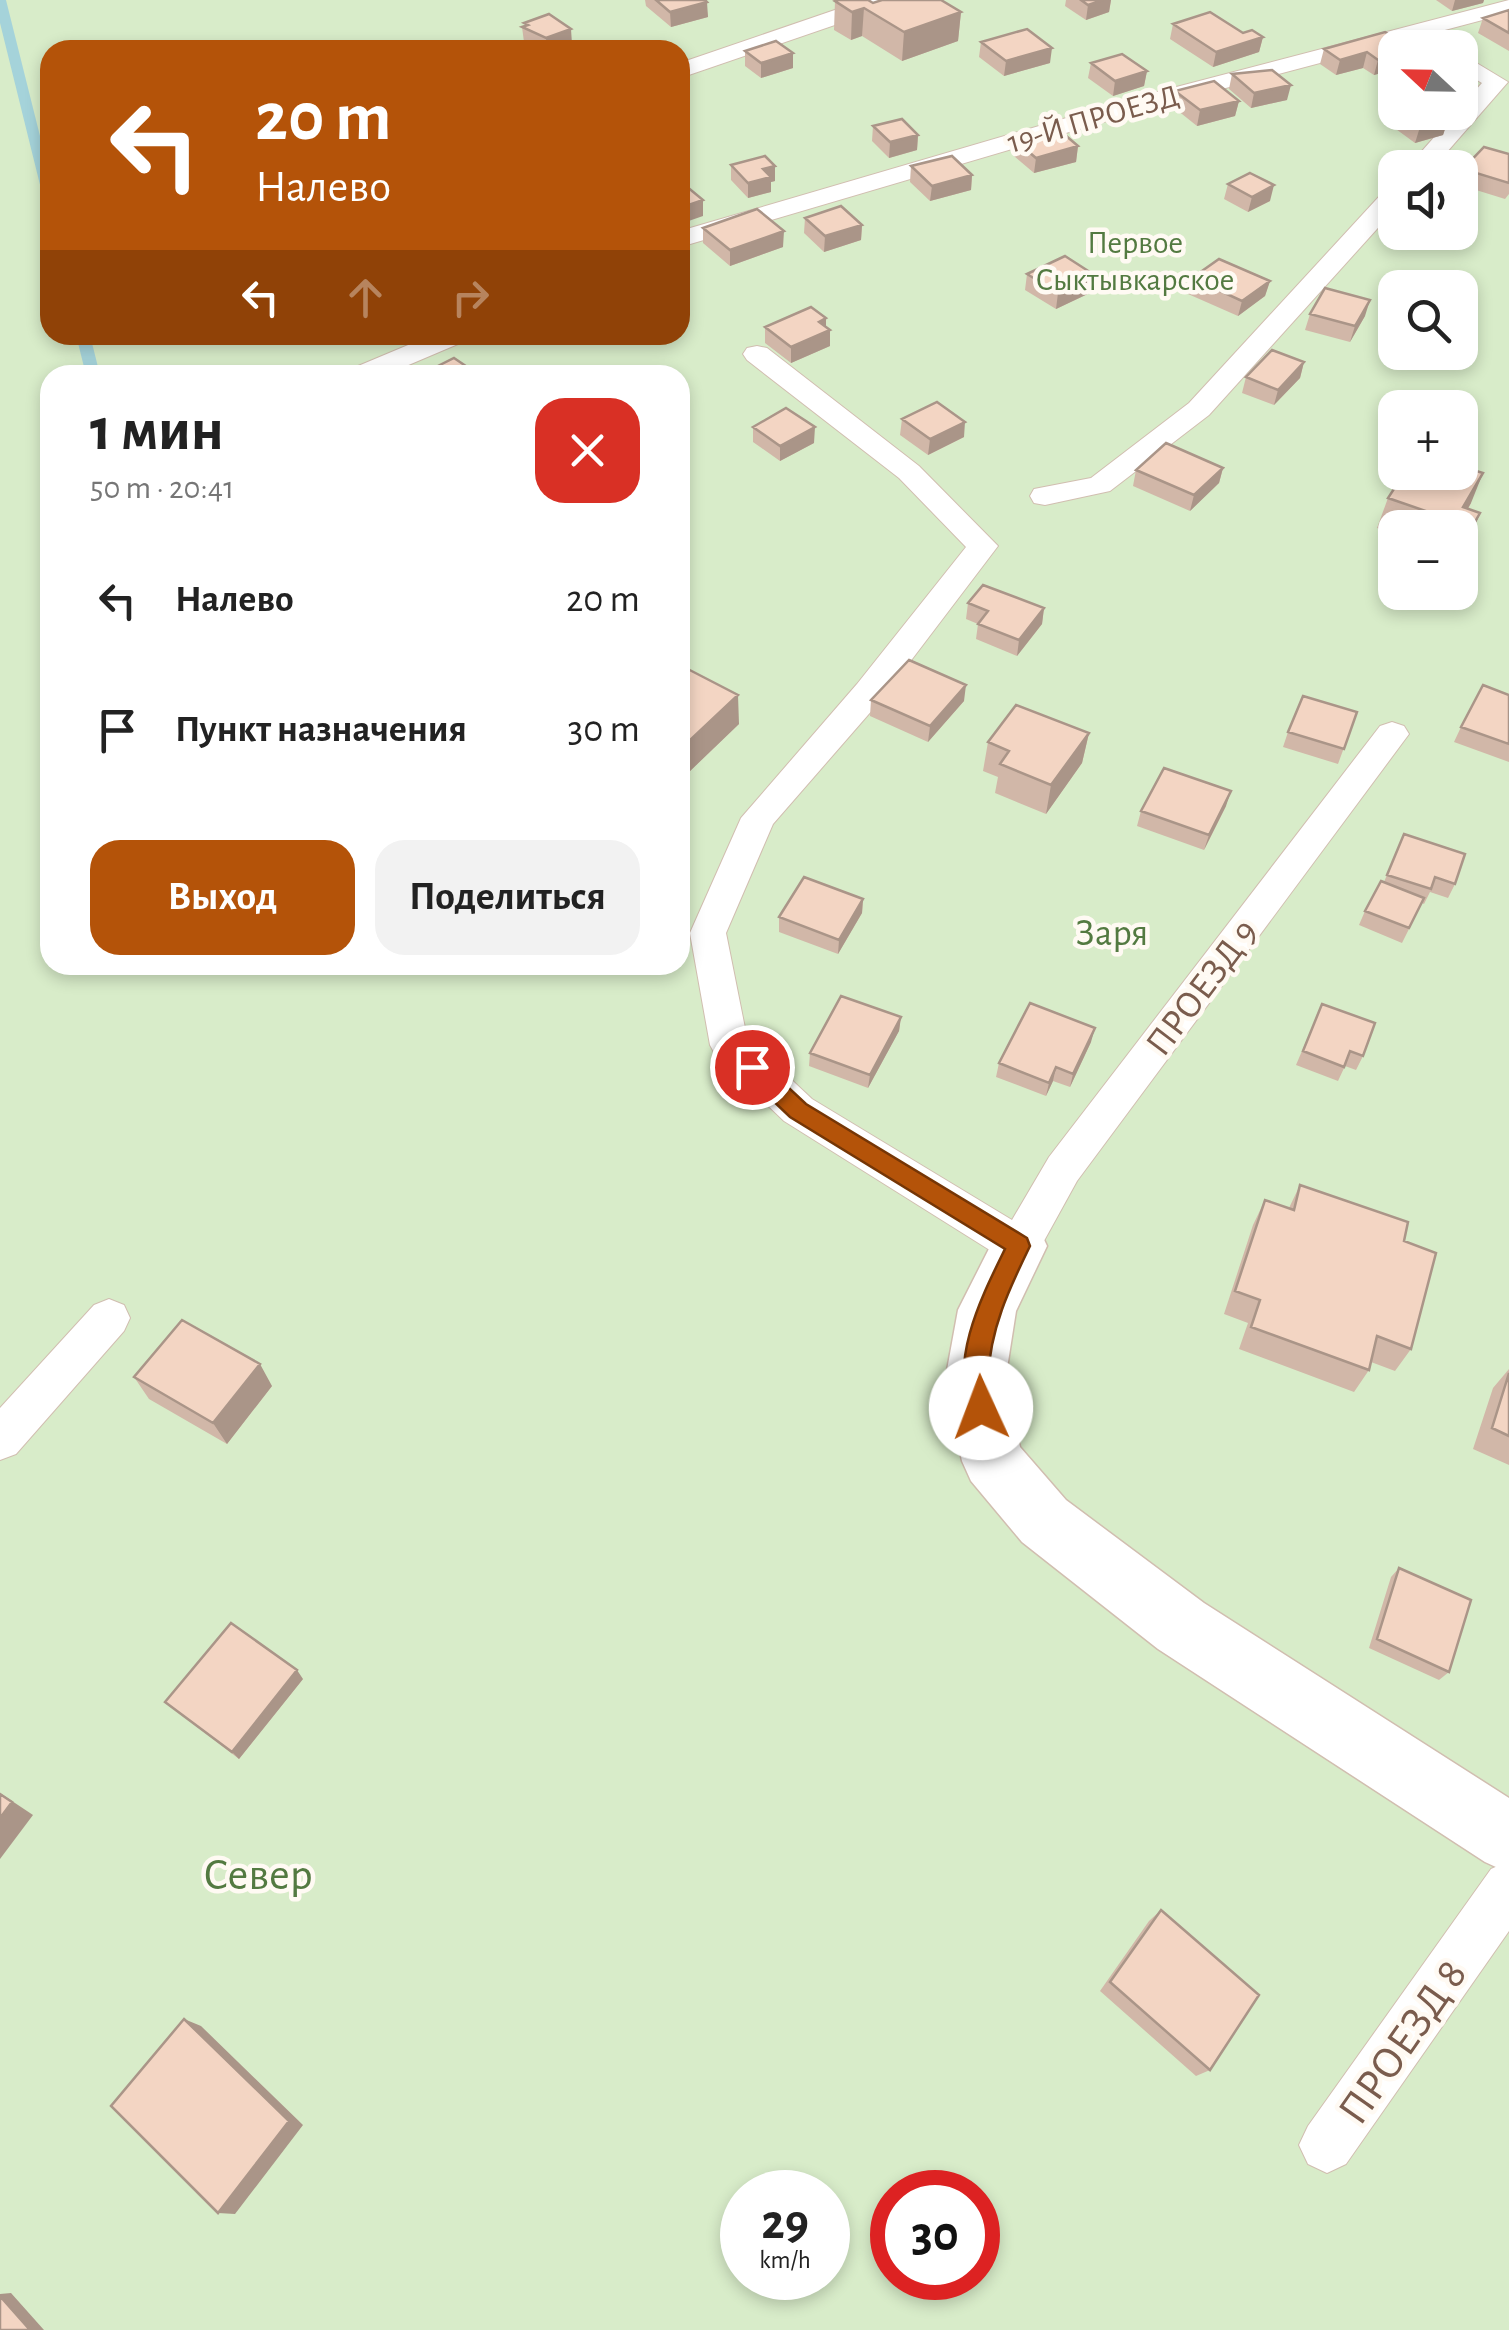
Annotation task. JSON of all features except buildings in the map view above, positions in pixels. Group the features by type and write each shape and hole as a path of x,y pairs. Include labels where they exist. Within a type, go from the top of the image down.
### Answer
{"street":[{"path":"1018,1246 987,1310 975,1382 993,1461 1044,1521 1180,1626 1509,1838"}],"lane":[{"path":"690,68 885,0"},
{"name":"19-Й ПРОЕЗД","path":"1423,30 1509,6"},
{"name":"19-Й ПРОЕЗД","path":"690,236 1146,102 1378,42"},
{"path":"1478,71 1496,82 1478,102"},
{"path":"1435,150 1453,130"},
{"path":"1045,496 1100,486 1200,410 1378,213"},
{"path":"384,365 432,345"},
{"path":"757,354 910,472 983,546 869,692 758,818 708,933 729,1045 798,1110 1018,1246"},
{"name":"ПРОЕЗД 9","path":"1018,1246 1063,1169 1392,734"},
{"path":"0,1440 109,1318"},
{"name":"ПРОЕЗД 8","path":"1327,2145 1509,1888"}],"green space":[{"path":"0,0 1509,0 1509,2330 0,2330"}],"waterway":[{"path":"0,0 40,161"},
{"path":"86,345 90,365"}],"route":[{"path":"752,1067 798,1110 1018,1246 987,1310 975,1382 981,1408"}],"park label":[{"name":"Первое Сыктывкарское","path":"1135,260"},
{"name":"Заря","path":"1112,932"},
{"name":"Север","path":"258,1873"}]}
